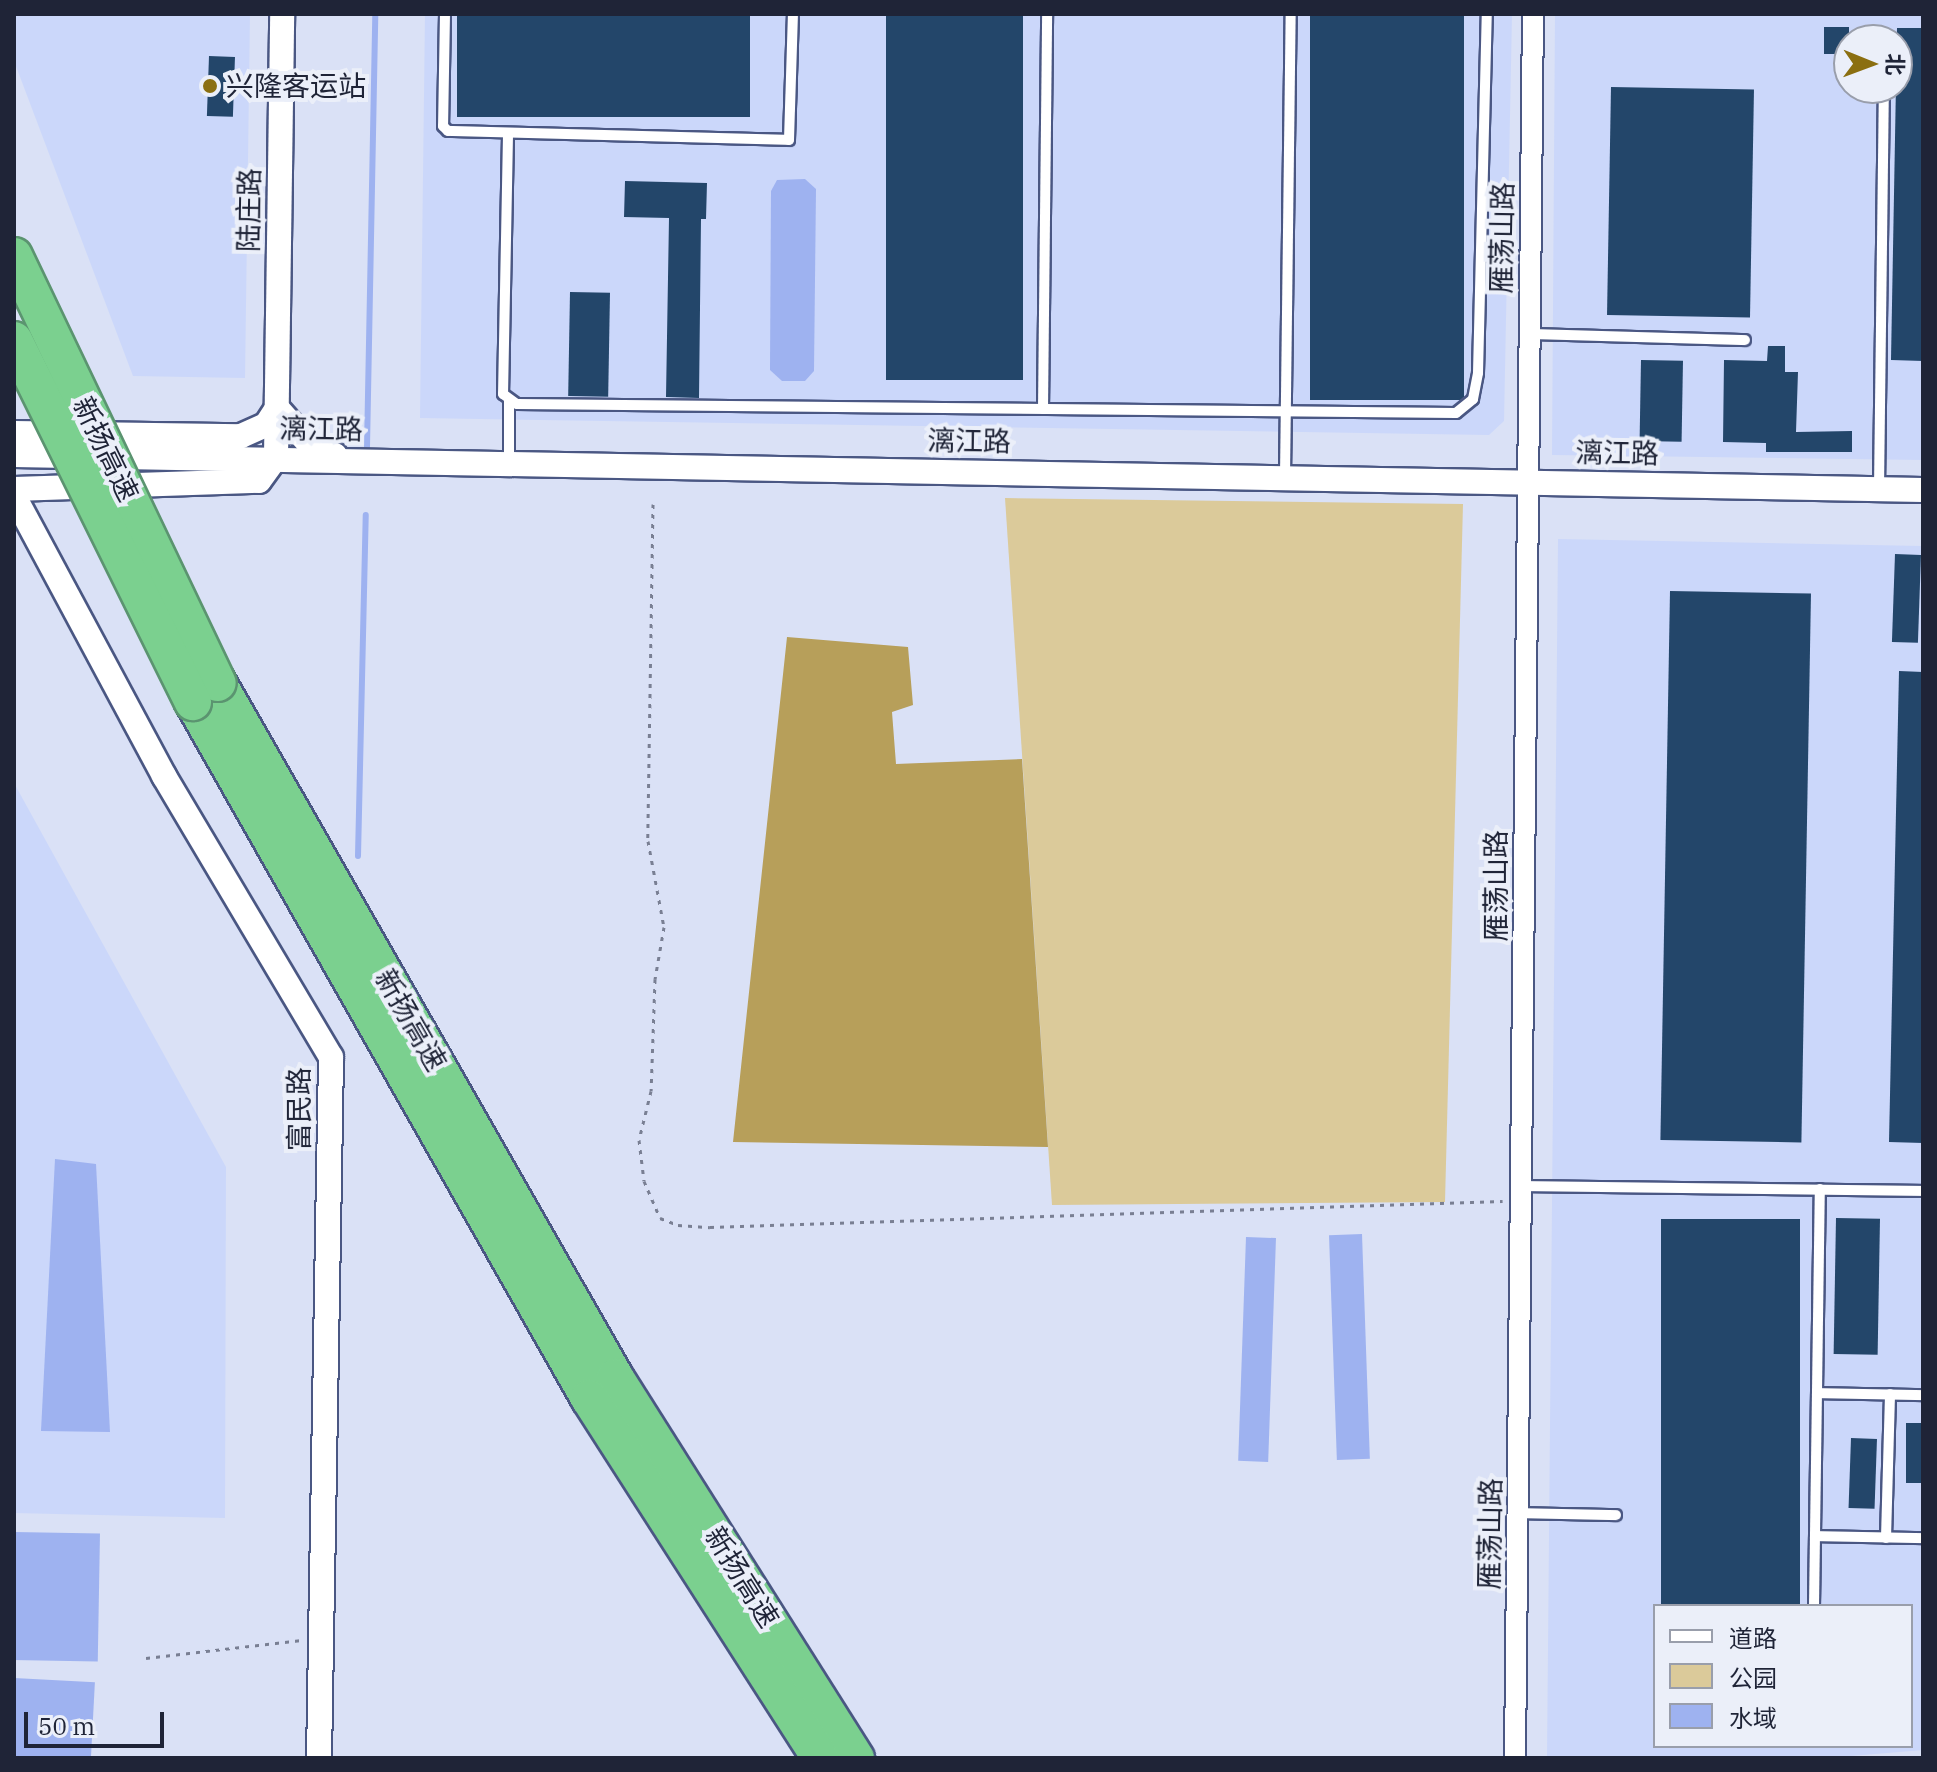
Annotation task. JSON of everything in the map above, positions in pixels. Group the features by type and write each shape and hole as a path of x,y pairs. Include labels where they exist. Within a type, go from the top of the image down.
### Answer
{"highway":[{"name":"新扬高速","path":"14,256 206,693 615,1377 856,1758"},
{"name":"新扬高速","path":"14,340 589,1398 820,1758"}],"street":[{"name":"陆庄路","path":"276,458 282,14"},
{"name":"雁荡山路","path":"1515,1758 1533,14"},
{"path":"14,433 241,436 266,425 277,408 310,445 349,460"},
{"name":"漓江路","path":"14,455 1923,490"},
{"path":"14,489 259,481 276,458"},
{"name":"富民路","path":"14,496 164,776 331,1057 319,1758"}],"lane":[{"path":"445,14 443,126 448,131 508,135 789,140 793,14"},
{"path":"1043,409 1047,14"},
{"path":"1285,477 1291,14"},
{"path":"508,135 503,394 509,400 1444,414 1465,408 1473,399 1478,373 1487,14"},
{"path":"1879,489 1884,104"},
{"path":"1528,334 1745,340"},
{"path":"509,400 509,463"},
{"path":"1523,1193 1820,1189 1923,1191"},
{"path":"1814,1604 1820,1189"},
{"path":"1817,1393 1923,1395"},
{"path":"1886,1538 1890,1394"},
{"path":"1519,1513 1616,1515"},
{"path":"1815,1536 1923,1538"}],"path":[{"path":"653,504 648,841 664,927 655,979 651,1091 639,1140 644,1181 660,1218 678,1225 710,1227 1523,1193"},
{"path":"146,1658 321,1638"}],"shaded area":[{"path":"14,14 250,14 245,378 133,376 14,61"},
{"path":"425,14 1512,14 1504,421 1489,435 420,418"},
{"path":"1555,14 1923,14 1923,460 1552,455"},
{"path":"1558,539 1923,546 1923,1750 1827,1758 1547,1758"},
{"path":"787,637 908,647 913,705 892,712 896,764 1022,759 1048,1147 733,1142"},
{"path":"14,783 226,1167 225,1518 14,1513"}],"green space":[{"path":"1005,498 1463,504 1445,1202 1052,1205"}],"water":[{"path":"805,179 816,189 814,371 805,381 782,381 770,370 771,191 777,180"},
{"path":"55,1159 96,1164 110,1432 41,1431"},
{"path":"1362,1234 1370,1459 1337,1460 1329,1235"},
{"path":"1246,1237 1276,1238 1268,1462 1238,1461"},
{"path":"14,1532 100,1534 98,1661 14,1660"},
{"path":"14,1678 95,1682 91,1758 14,1758"}],"building":[{"path":"457,14 750,14 750,117 457,117"},
{"path":"886,14 1023,14 1023,380 886,380"},
{"path":"1310,14 1464,14 1464,400 1310,400"},
{"path":"1824,27 1833,27 1833,54 1824,54"},
{"path":"1913,28 1923,28 1923,361 1891,360 1896,104 1913,104"},
{"path":"209,56 235,57 233,117 207,116"},
{"path":"1611,87 1754,89 1750,317 1607,315"},
{"path":"625,181 707,183 706,219 701,219 699,398 666,397 669,218 624,217"},
{"path":"570,292 610,293 608,397 568,396"},
{"path":"1768,346 1785,346 1785,372 1798,372 1796,432 1852,431 1852,452 1766,452 1766,443 1723,442 1724,360 1767,361"},
{"path":"1641,360 1683,361 1682,442 1640,441"},
{"path":"1895,554 1921,555 1918,643 1892,642"},
{"path":"1670,591 1811,593 1801,1142 1660,1140"},
{"path":"1899,671 1923,672 1923,1143 1889,1142"},
{"path":"1836,1218 1880,1219 1878,1355 1834,1354"},
{"path":"1661,1219 1800,1219 1800,1604 1661,1604"},
{"path":"1906,1423 1923,1423 1923,1483 1906,1483"},
{"path":"1851,1438 1877,1439 1875,1509 1849,1508"}],"waterway":[{"path":"367,447 375,14"},
{"path":"358,856 366,515"}],"place":[{"name":"兴隆客运站","path":"210,86"}]}
